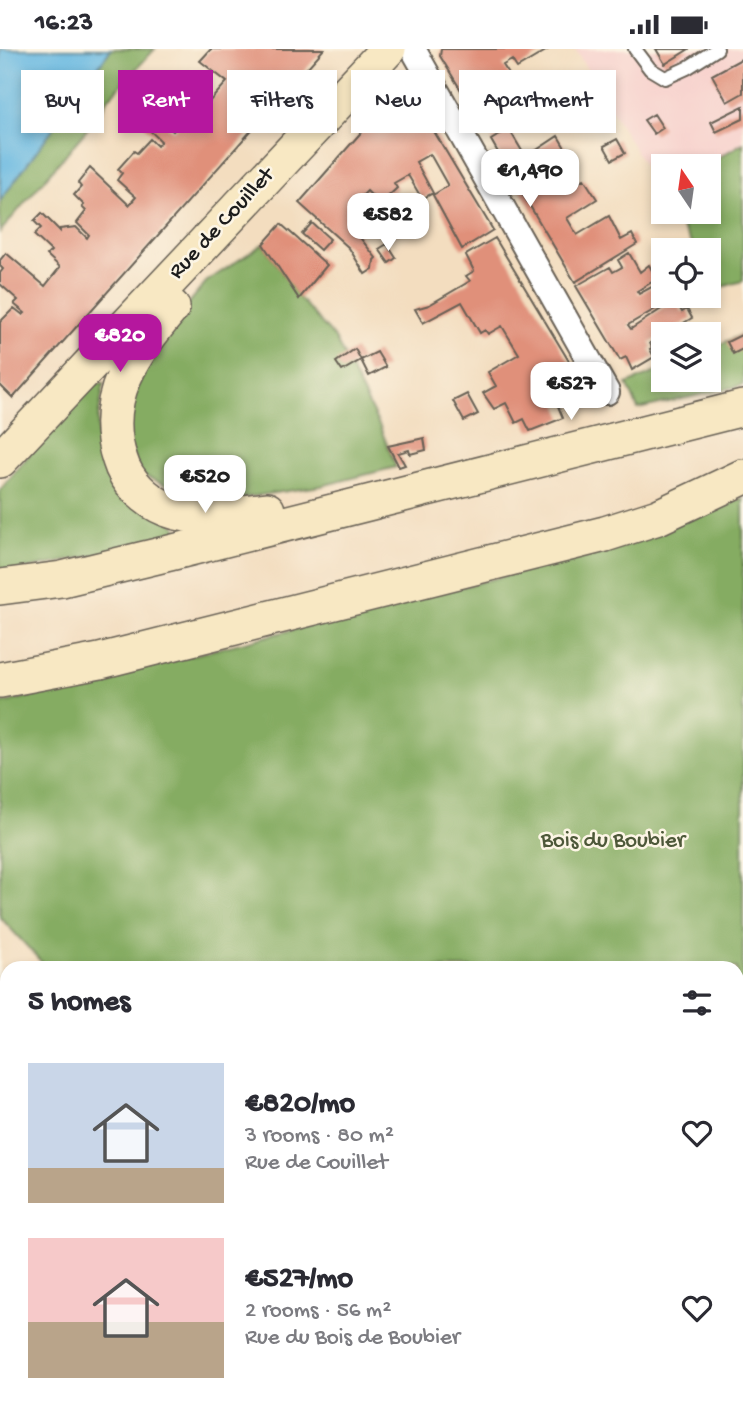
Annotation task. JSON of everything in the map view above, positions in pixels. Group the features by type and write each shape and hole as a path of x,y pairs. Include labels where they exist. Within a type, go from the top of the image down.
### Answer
{"main road":[{"name":"Rue de Couillet","path":"0,460 388,49"},
{"path":"198,249 186,290 130,362 112,416 114,443 123,471 140,492 166,508 195,515 233,515 363,491 413,491"},
{"path":"0,587 62,579 743,408"},
{"path":"0,680 100,661 605,534 658,517 743,477"}],"street":[{"path":"413,49 607,392"}],"lane":[{"path":"635,49 650,69 665,78 718,49"}],"shaded area":[{"path":"575,49 743,49 743,143 721,156 651,154 651,177 616,118 616,70 587,70"}],"green space":[{"path":"111,49 155,49 135,70 118,70 118,88 104,105 104,70 96,70"},
{"path":"50,133 84,133 0,232 0,201"},
{"path":"743,143 743,281 721,287 721,238 688,238 680,224 721,224 721,156"},
{"path":"263,244 300,299 335,338 380,427 396,467 321,486 209,503 142,475 129,448 127,405 159,340 206,282"},
{"path":"743,334 743,385 721,390 721,344"},
{"path":"651,374 651,392 712,392 638,409 627,384"},
{"path":"104,383 98,418 97,447 107,474 176,526 179,539 0,574 0,490 87,385"},
{"name":"Bois du Boubier","path":"743,498 743,961 41,961 0,917 0,704 532,569 712,512"}],"water":[{"path":"0,49 111,49 96,70 21,70 21,133 50,133 0,201"}],"building":[{"path":"211,49 324,49 305,70 227,70 227,82 200,61"},
{"path":"441,49 549,49 517,68 512,60 503,65 506,70 459,70 459,87 440,56"},
{"path":"656,49 689,49 665,64"},
{"path":"743,58 743,93 727,102 712,75"},
{"path":"227,82 227,133 249,133 13,398 0,385 0,322 14,308 23,315 25,313 14,304 18,300 0,284 0,273 3,269 0,260 6,253 45,286 60,267 47,255 51,251 34,235 41,228 34,221 42,213 60,231 76,227 87,238 89,235 77,223 86,211 74,195 81,187 78,183 90,168 129,205 136,197 117,180 122,173 118,169 134,151 137,153 150,139 157,146 161,141 153,133 213,133 213,98"},
{"path":"743,106 743,119 716,132 711,122"},
{"path":"654,114 663,128 654,134 644,120"},
{"path":"361,133 435,133 493,230 462,249 433,195 448,186 430,154 416,162 433,193 422,199 408,175 394,183 397,188 380,204 367,191 353,205 367,225 358,235 376,258 373,269 365,274 349,248 299,203"},
{"path":"502,133 511,133 522,151 504,163 491,140"},
{"path":"558,136 565,148 547,159 552,168 555,167 568,188 584,179 597,199 567,218 577,235 609,216 621,240 632,234 637,244 575,282 508,169"},
{"path":"617,139 625,153 612,160 604,146"},
{"path":"312,223 330,239 320,250 302,234"},
{"path":"281,224 327,265 299,299 263,244"},
{"path":"495,238 582,383 555,399 563,418 530,431 524,419 516,423 506,403 494,409 483,393 496,386 488,372 519,354 502,326 488,334 485,330 480,333 462,302 423,323 415,309 429,305 470,281 466,276 474,271 466,255"},
{"path":"387,244 396,258 389,263 379,249"},
{"path":"629,253 640,272 649,265 651,268 651,283 637,291 639,294 651,287 651,308 657,308 628,325 631,329 663,308 680,308 682,312 687,309 692,318 685,322 651,322 651,359 632,370 626,357 620,360 576,286 610,267 613,272 622,267 618,260"},
{"path":"743,334 743,349 733,354 727,342"},
{"path":"355,349 361,360 342,371 336,362"},
{"path":"377,352 386,367 369,376 361,360"},
{"path":"467,394 478,414 464,421 453,401"},
{"path":"424,438 426,450 410,454 409,450 398,453 405,465 399,467 388,446"}]}
